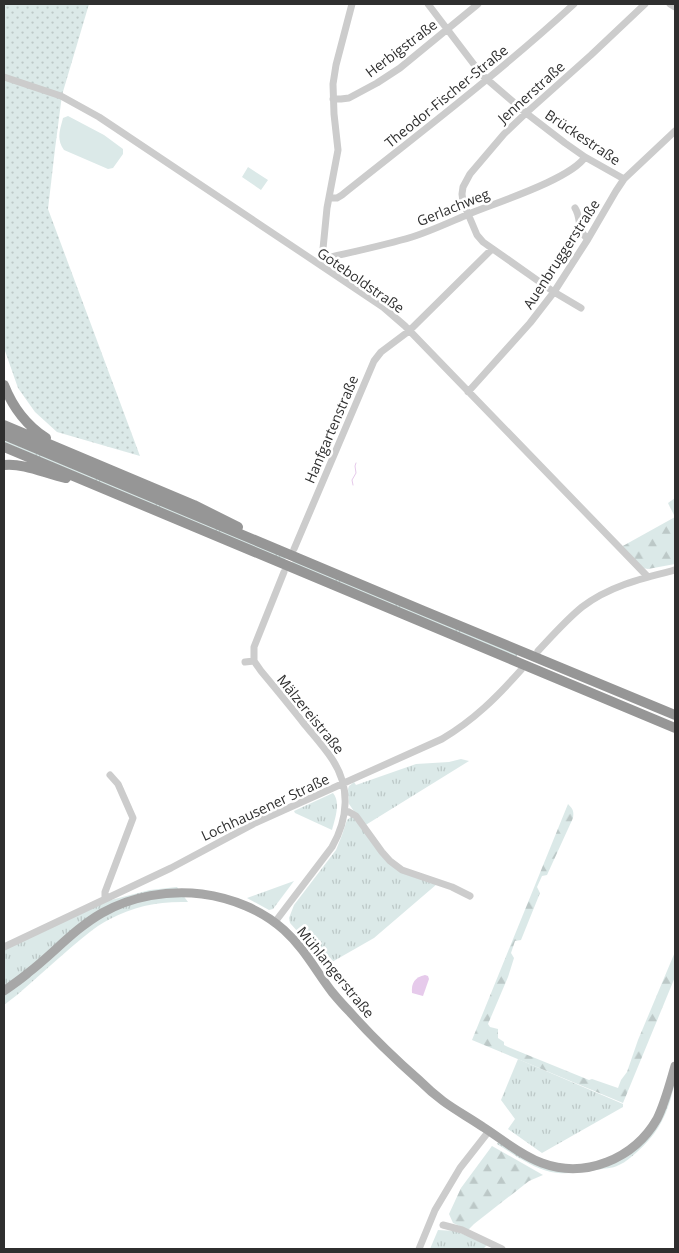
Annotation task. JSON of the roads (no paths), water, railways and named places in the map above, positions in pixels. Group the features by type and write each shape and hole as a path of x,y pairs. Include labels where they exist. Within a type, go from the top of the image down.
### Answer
{"highway":[{"path":"4,385 9,399 20,417 33,430 59,444 63,450"},
{"path":"4,425 194,505 257,537 263,544"},
{"path":"4,435 675,715"},
{"path":"4,447 675,728"},
{"path":"4,465 24,466 61,477 91,483"}],"main road":[{"name":"Mühlangerstraße","path":"4,991 29,973 78,930 103,913 133,900 150,896 172,893 202,894 232,900 275,922 297,943 333,992 380,1044 442,1100 527,1156 542,1163 573,1169 596,1166 619,1157 631,1149 640,1141 658,1116 675,1066"}],"street":[{"path":"320,262 327,208 338,150 333,84 352,4"},
{"name":"Brückestraße","path":"428,4 482,75 526,113 585,157 624,179"},
{"name":"Herbigstraße","path":"333,99 349,98 400,68 478,4"},
{"name":"Theodor-Fischer-Straße","path":"329,198 337,198 342,195 525,48 574,4"},
{"name":"Jennerstraße","path":"581,308 554,292 492,249 477,235 463,202 462,194 466,180 493,146 526,113 645,4"},
{"path":"670,4 675,7"},
{"name":"Goteboldstraße","path":"4,77 61,96 99,118 320,262 382,307 409,332 648,577"},
{"name":"Auenbruggerstraße","path":"468,392 530,323 554,292 624,179 675,131"},
{"name":"Gerlachweg","path":"320,262 414,236 534,188 570,171 585,157"},
{"path":"574,208 577,211 580,230 583,236 588,239"},
{"name":"Hanfgartenstraße","path":"294,549 374,361 381,352 409,332 492,249"},
{"path":"538,651 567,620 592,600 610,590 675,570"},
{"path":"245,662 254,660 253,654 256,640 284,572"},
{"name":"Mälzereistraße","path":"254,660 332,759 343,784 346,801 339,834 332,847 275,922"},
{"name":"Lochhausener Straße","path":"4,947 170,868 255,823 417,751 454,732 488,705 521,670"},
{"path":"105,899 104,892 133,818 118,784 110,775"},
{"path":"345,811 356,816 377,846 396,866 402,870 452,887 470,896"},
{"path":"419,1249 435,1210 460,1168 489,1130"},
{"path":"443,1225 462,1230 502,1249"}],"waterway":[{"path":"353,485 352,480 356,473 356,463"}]}
